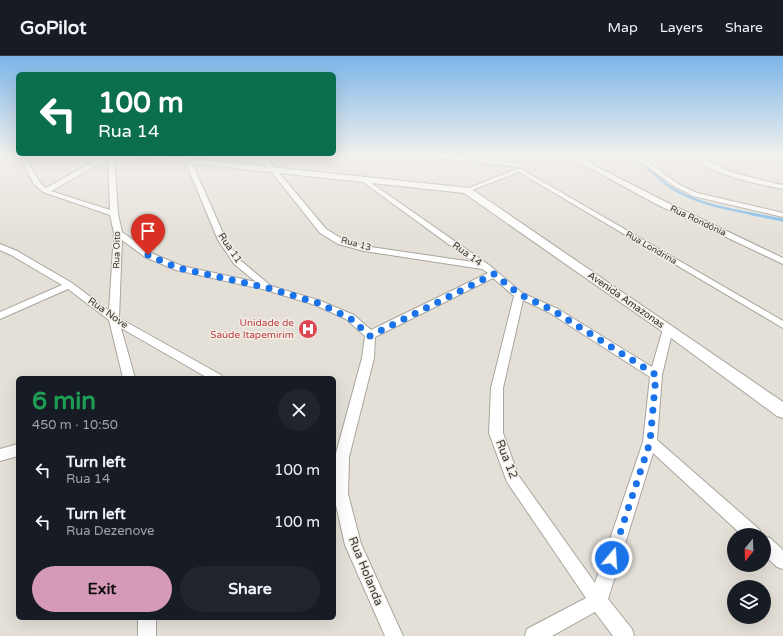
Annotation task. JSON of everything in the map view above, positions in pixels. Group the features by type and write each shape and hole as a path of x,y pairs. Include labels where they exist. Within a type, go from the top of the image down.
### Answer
{"street":[{"path":"36,183 45,191 114,214"},
{"path":"45,191 60,183"},
{"name":"Rua Oito","path":"112,183 114,214 118,233 114,319 128,376"},
{"name":"Rua 11","path":"197,183 222,240 237,262 268,288 318,303 350,318 370,336"},
{"name":"Rua 13","path":"284,183 323,231 341,242 364,248 486,267"},
{"name":"Rua 14","path":"368,183 486,267 519,294 554,311 656,375"},
{"path":"401,183 467,190 483,183"},
{"name":"Rua Londrina","path":"544,183 783,325"},
{"name":"Rua Rondônia","path":"623,183 783,261"},
{"path":"673,183 695,195 783,215"},
{"path":"761,183 783,187"},
{"name":"Avenida Amazonas","path":"467,190 668,329 783,411"},
{"path":"118,233 148,255 178,268 268,288"},
{"name":"Rua Nove","path":"0,247 14,253 70,285 114,319 214,376"},
{"path":"338,454 368,358 370,336 494,274"},
{"path":"0,316 70,285"},
{"name":"Rua 12","path":"519,294 497,388 496,433 512,478 598,601 625,636"},
{"path":"534,636 598,601 650,442 656,375 668,329"},
{"path":"650,442 746,528"},
{"path":"0,455 16,451"},
{"name":"Rua Holanda","path":"338,454 341,494 353,545 394,636"},
{"path":"771,550 783,561"},
{"path":"147,620 147,636"}],"waterway":[{"path":"665,183 680,193 701,202 758,215"},
{"path":"752,214 783,220"}],"place":[{"name":"Unidade de Saúde Itapemirim","path":"308,329"}],"route":[{"path":"148,255 178,268 268,288 318,303 350,318 370,336 494,274 519,294 554,311 656,375 650,442 612,558"}]}
